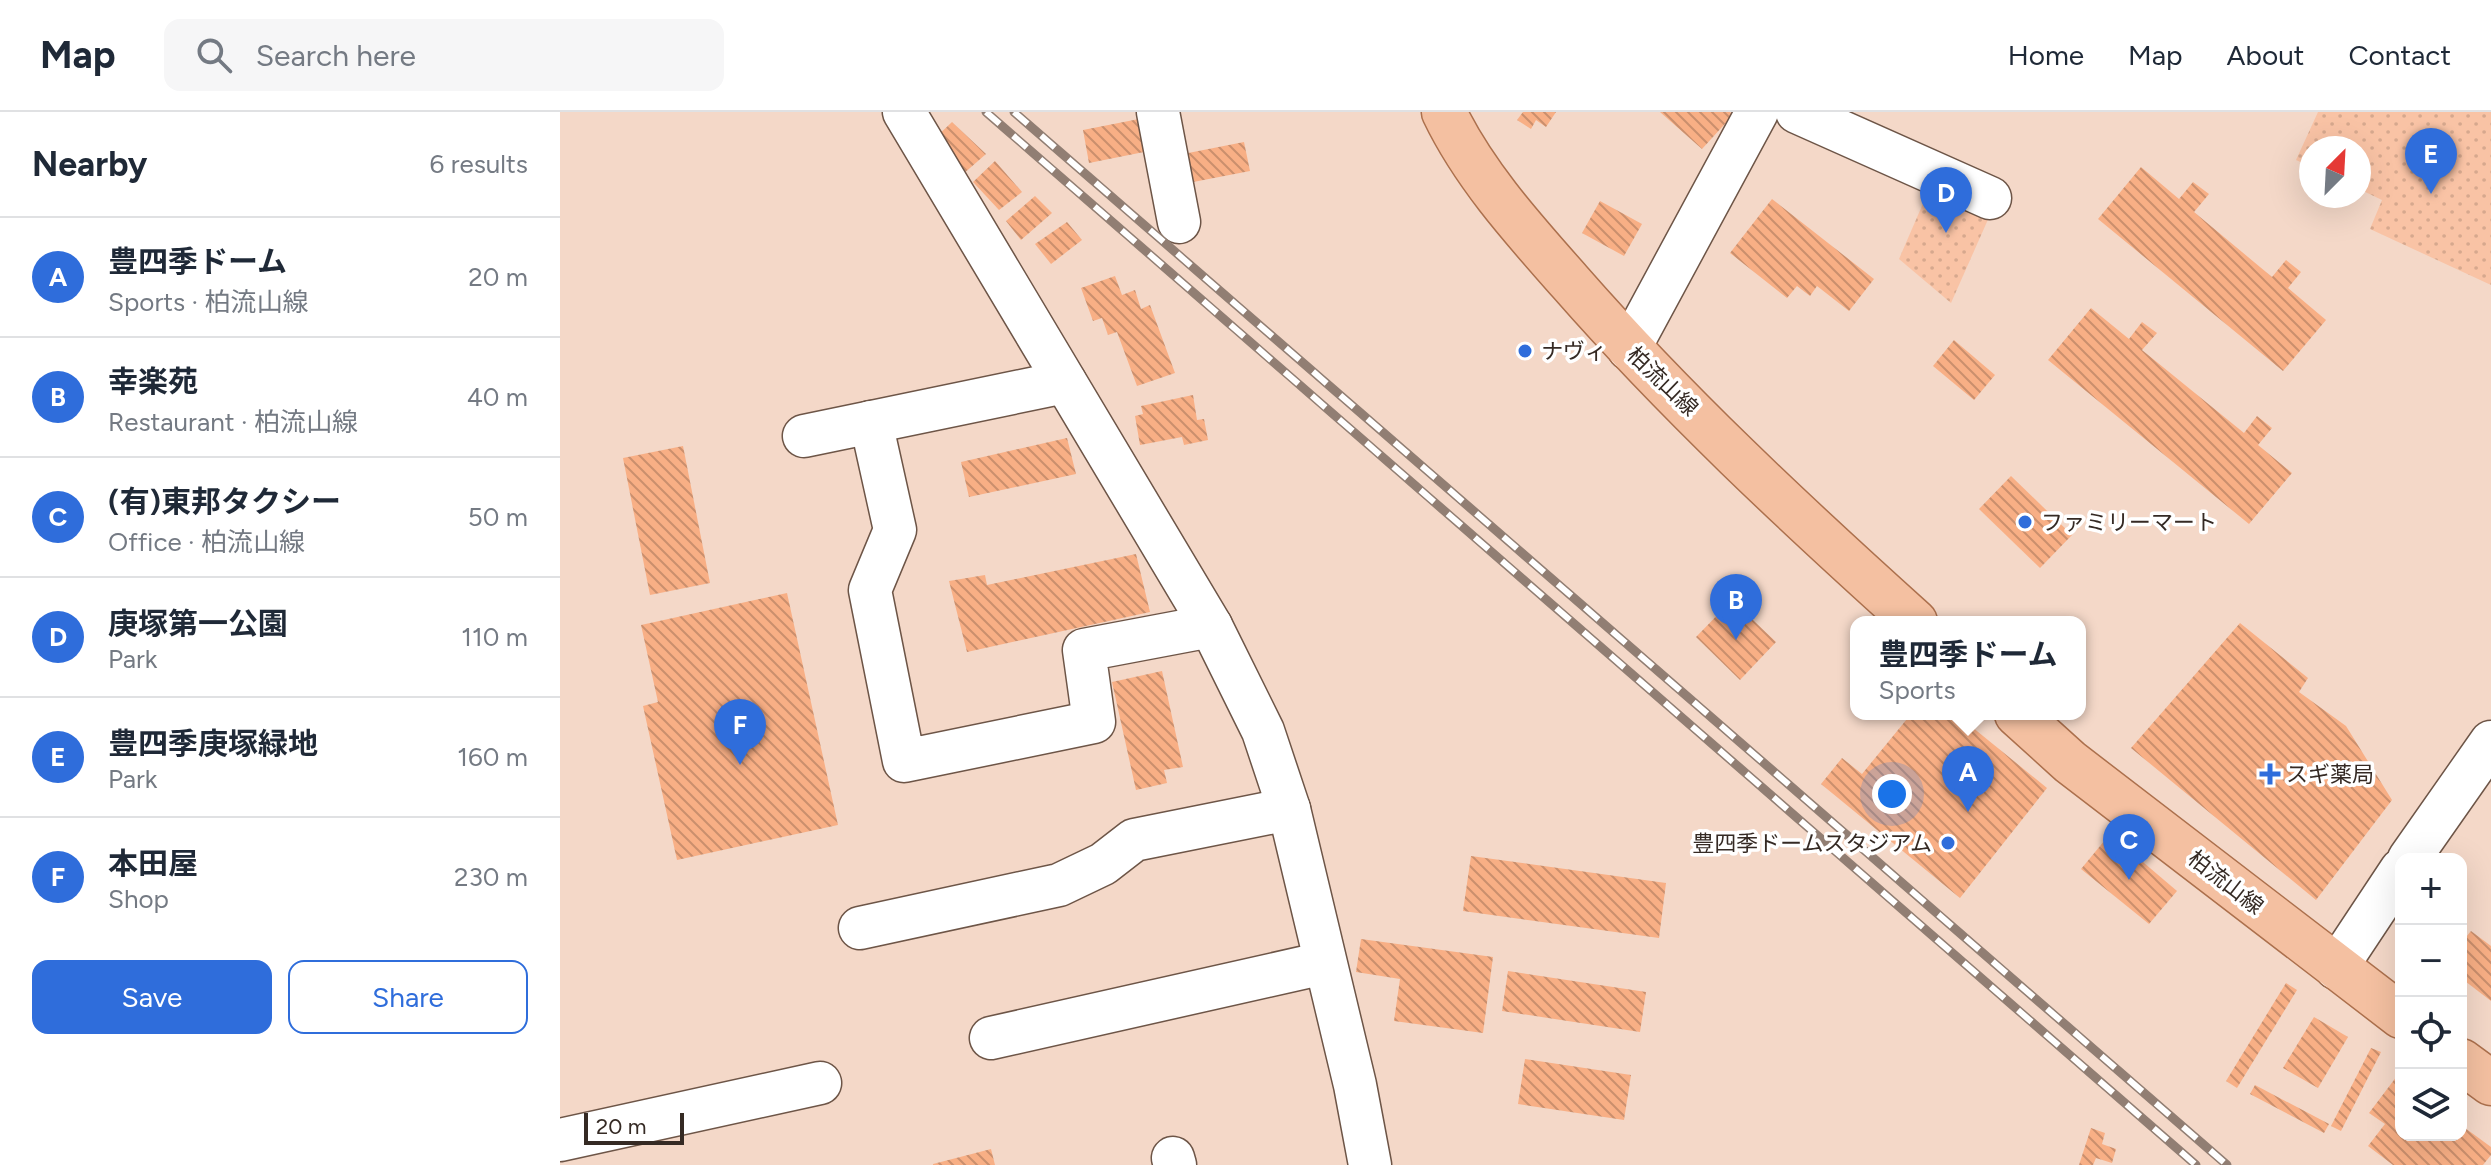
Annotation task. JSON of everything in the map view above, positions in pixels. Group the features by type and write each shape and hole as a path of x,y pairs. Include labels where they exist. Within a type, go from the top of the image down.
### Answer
{"main road":[{"name":"柏流山線","path":"1444,112 1458,141 1531,238 1629,349 1908,616"},
{"name":"柏流山線","path":"2024,720 2070,762 2395,1012"},
{"path":"2467,1065 2491,1083"}],"street":[{"path":"904,112 1211,626 1263,731 1289,809 1355,1085 1370,1165"},
{"path":"1158,112 1179,222"},
{"path":"1629,349 1757,112"},
{"path":"1797,112 1990,198"},
{"path":"804,436 1065,382"},
{"path":"871,422 895,530 870,590 904,761 1094,722 1084,650 1211,626"},
{"path":"2413,853 2491,742"},
{"path":"860,928 1059,885 1103,864 1134,840 1289,809"},
{"path":"2336,968 2395,879"},
{"path":"991,1038 1324,963"},
{"path":"561,1138 820,1083"}],"shaded area":[{"path":"2318,112 2491,112 2491,285 2370,229 2382,200 2371,195 2371,136 2307,136"},
{"path":"1934,178 1994,206 1951,303 1899,259"}],"building":[{"path":"1523,112 1556,112 1546,127 1536,120 1531,129 1517,120"},
{"path":"1660,112 1730,112 1733,115 1702,149"},
{"path":"1149,117 1154,150 1089,163 1083,130"},
{"path":"952,122 986,154 962,175 932,141"},
{"path":"1244,142 1250,171 1183,184 1178,155"},
{"path":"995,161 1022,192 999,210 973,182"},
{"path":"2141,167 2179,199 2193,182 2209,194 2194,212 2272,277 2286,260 2301,272 2288,288 2326,320 2283,371 2098,219"},
{"path":"1035,196 1052,213 1021,240 1006,221"},
{"path":"1772,199 1874,279 1849,311 1817,286 1810,296 1797,286 1787,298 1730,253"},
{"path":"1600,201 1642,224 1624,256 1582,233"},
{"path":"1067,222 1082,240 1051,264 1035,244"},
{"path":"1115,276 1122,295 1135,290 1141,309 1150,305 1175,373 1137,386 1117,332 1108,335 1102,318 1093,321 1081,288"},
{"path":"2091,308 2129,339 2142,322 2157,333 2142,350 2244,433 2257,416 2272,428 2258,445 2292,473 2249,524 2048,360"},
{"path":"1954,340 1995,375 1974,400 1933,366"},
{"path":"1193,395 1197,420 1204,419 1208,440 1184,445 1182,437 1140,445 1135,416 1143,414 1141,406"},
{"path":"1067,438 1076,474 969,497 961,462"},
{"path":"683,446 710,583 650,595 623,458"},
{"name":"ファミリーマート","path":"2011,476 2072,535 2040,568 1979,509"},
{"path":"1136,554 1150,612 967,652 949,581 985,575 987,585"},
{"path":"787,593 838,825 677,860 643,706 658,702 641,625"},
{"path":"1732,600 1776,642 1740,680 1696,637"},
{"name":"スギ薬局","path":"2240,623 2308,678 2299,692 2346,726 2392,800 2316,900 2131,748"},
{"path":"1162,671 1183,767 1164,770 1167,783 1136,790 1112,682"},
{"name":"豊四季ドームスタジアム","path":"1906,720 1963,720 2047,788 1960,898 1821,784 1842,758 1862,774"},
{"path":"2110,834 2177,891 2149,924 2081,869"},
{"path":"1471,856 1666,883 1659,938 1463,911"},
{"path":"2471,931 2491,946 2491,1001 2467,983 2467,936"},
{"path":"1361,939 1493,957 1483,1033 1394,1021 1400,979 1356,972"},
{"path":"1508,971 1646,992 1640,1032 1502,1011"},
{"path":"2286,983 2297,990 2237,1088 2226,1081"},
{"path":"2314,1017 2348,1037 2318,1088 2283,1068"},
{"path":"2371,1048 2381,1052 2341,1131 2331,1126"},
{"path":"1525,1059 1631,1075 1624,1120 1518,1104"},
{"path":"2395,1079 2395,1141 2467,1141 2467,1129 2491,1147 2491,1155 2483,1165 2393,1165 2368,1146 2385,1124 2369,1113"},
{"path":"2255,1085 2329,1124 2324,1133 2250,1094"},
{"path":"2091,1128 2105,1133 2102,1144 2116,1149 2112,1163 2096,1158 2093,1165 2079,1165"},
{"path":"991,1149 995,1165 933,1165 933,1164"}],"railway":[{"path":"986,112 2196,1165"},
{"path":"1014,112 2227,1165"}],"place":[{"name":"豊四季庚塚緑地","path":"2431,194"},
{"name":"庚塚第一公園","path":"1946,233"},
{"name":"ナヴィ","path":"1525,351"},
{"name":"ファミリーマート","path":"2025,522"},
{"name":"幸楽苑","path":"1736,640"},
{"name":"本田屋","path":"740,765"},
{"name":"スギ薬局","path":"2270,774"},
{"name":"豊四季ドーム","path":"1968,812"},
{"name":"豊四季ドームスタジアム","path":"1948,843"},
{"name":"(有)東邦タクシー","path":"2129,880"}]}
